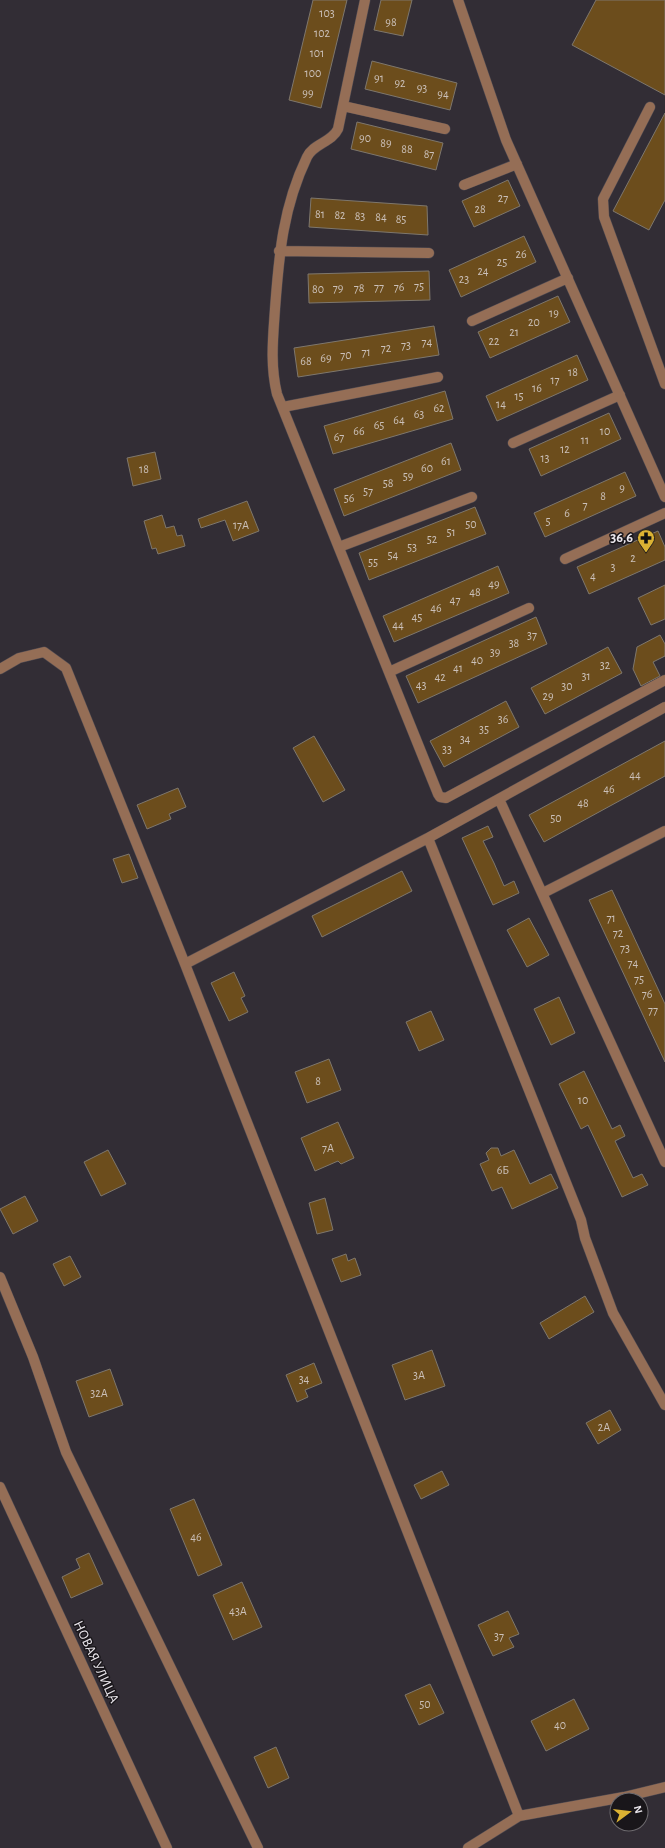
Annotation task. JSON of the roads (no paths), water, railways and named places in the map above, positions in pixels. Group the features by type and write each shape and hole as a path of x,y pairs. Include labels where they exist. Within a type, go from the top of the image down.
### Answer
{"street":[{"path":"365,0 343,106 336,132 315,147 307,156 291,193 279,251 272,356 273,375 283,408 438,794 443,798 665,680"},
{"path":"458,0 506,140 665,497"},
{"path":"343,106 445,129"},
{"path":"650,107 603,199 604,217 665,384"},
{"path":"464,185 517,164"},
{"path":"279,251 429,253"},
{"path":"472,321 568,278"},
{"path":"283,408 438,377"},
{"path":"513,443 620,395"},
{"path":"339,547 472,497"},
{"path":"565,559 665,513"},
{"path":"389,672 530,608"},
{"path":"0,669 19,658 44,652 66,668 185,964 519,1816"},
{"path":"185,964 428,838 665,707"},
{"path":"499,799 543,892 665,1161"},
{"path":"543,892 665,831"},
{"path":"428,838 581,1220 585,1238 613,1313 665,1405"},
{"path":"0,1277 33,1357 66,1452 258,1848"},
{"name":"НОВАЯ УЛИЦА","path":"0,1487 168,1848"},
{"path":"468,1848 519,1816 624,1797 665,1787"}],"place":[{"name":"36,6","path":"646,553"}]}
